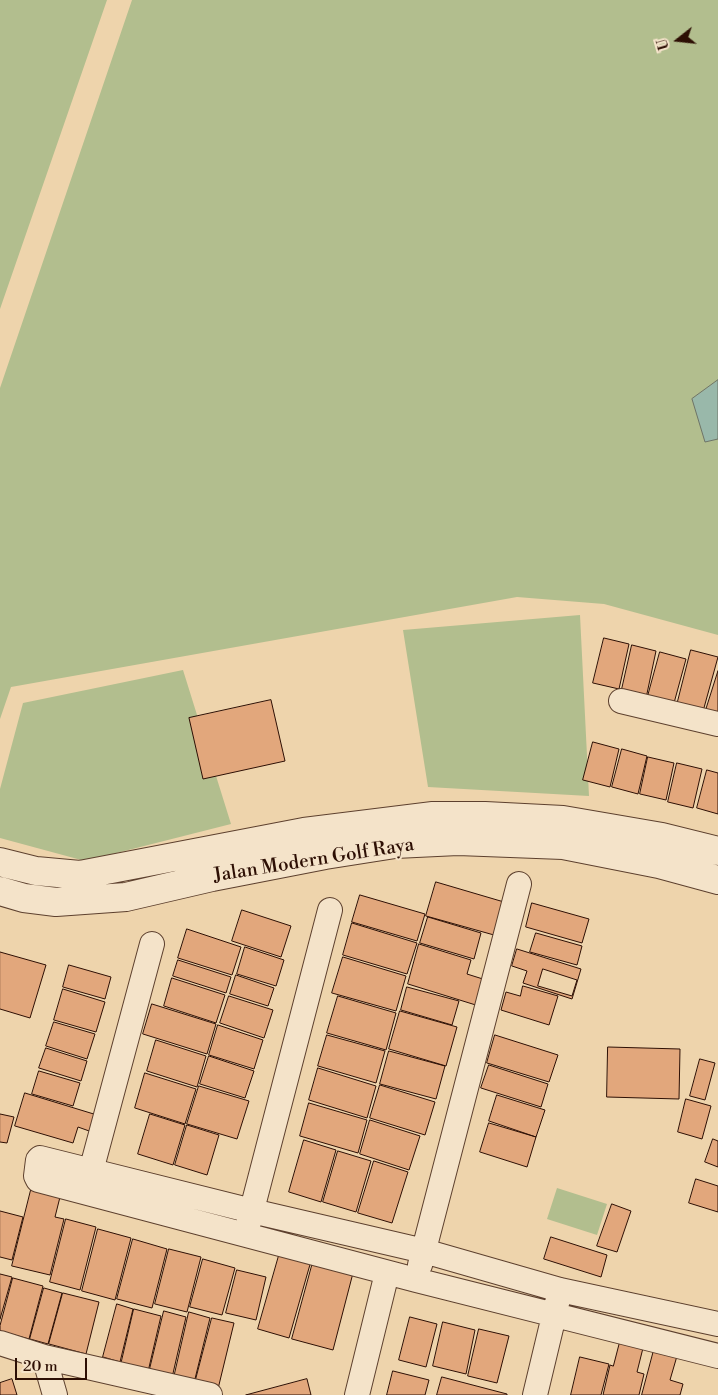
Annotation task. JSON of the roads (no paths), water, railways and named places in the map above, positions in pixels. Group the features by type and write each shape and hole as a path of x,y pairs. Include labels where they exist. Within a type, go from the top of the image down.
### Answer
{"street":[{"path":"621,701 718,724"},
{"name":"Jalan Modern Golf Raya","path":"0,862 36,870 80,875 304,832 433,816 485,816 563,820 662,837 718,851"},
{"name":"Jalan Modern Golf Raya","path":"0,891 24,898 56,902 126,897 212,877 325,855 395,844 458,842 563,845 659,864 718,880"},
{"path":"416,1280 519,884"},
{"path":"246,1235 330,910"},
{"path":"91,1171 152,944"},
{"path":"718,1324 560,1290 424,1251 252,1212 40,1158 38,1160 36,1176 38,1180 387,1273 718,1356"},
{"path":"357,1395 387,1273"},
{"path":"535,1395 560,1290"},
{"path":"0,1343 44,1356 210,1395"},
{"path":"44,1356 55,1395"}]}
